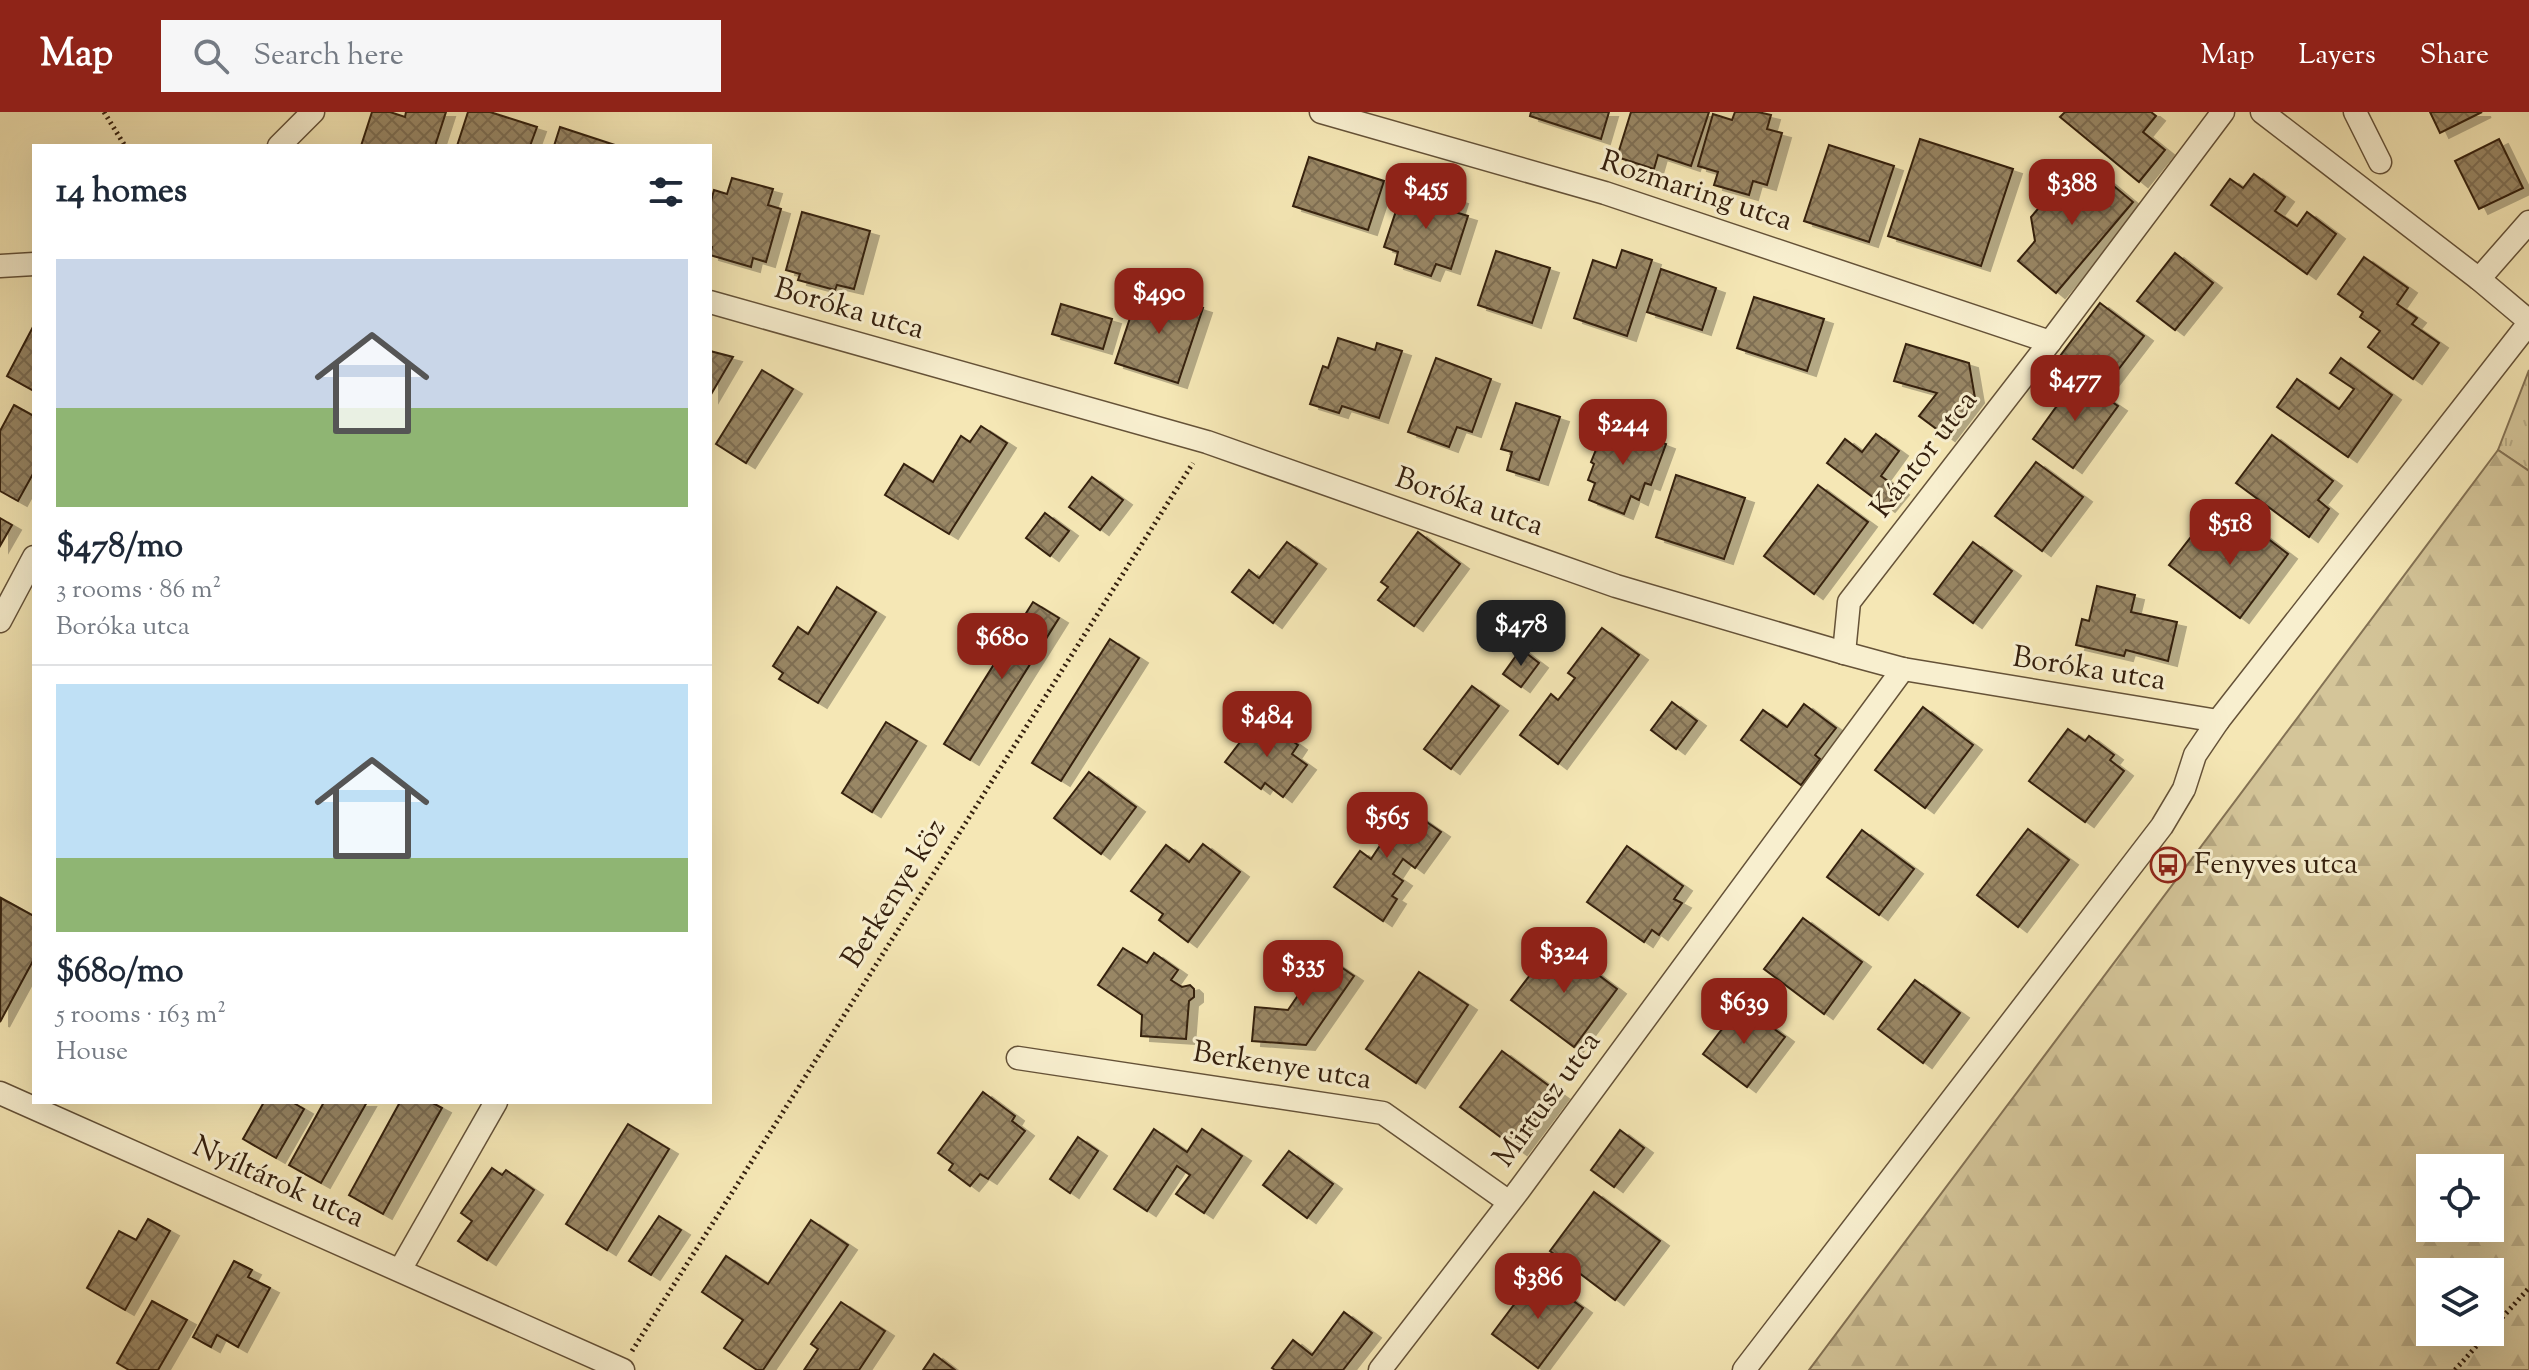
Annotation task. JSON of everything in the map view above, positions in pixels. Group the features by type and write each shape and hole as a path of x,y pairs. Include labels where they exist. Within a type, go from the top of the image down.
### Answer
{"street":[{"path":"281,144 313,112"},
{"name":"Rozmaring utca","path":"1321,112 1605,193 2050,342"},
{"name":"Kántor utca","path":"1844,653 1849,602 2223,112"},
{"path":"1744,1370 2162,826 2184,789 2195,755 2218,721 2529,322 2479,279 2262,112"},
{"path":"2355,112 2380,162"},
{"path":"2479,279 2529,222"},
{"path":"0,266 32,264"},
{"name":"Boróka utca","path":"712,303 1207,442 1616,586 1844,653 1903,669 2218,721"},
{"path":"0,621 32,563"},
{"name":"Mirtusz utca","path":"1380,1370 1509,1202 1903,669"},
{"name":"Berkenye utca","path":"1018,1058 1383,1113 1509,1202"},
{"name":"Nyíltárok utca","path":"0,1093 622,1369"},
{"path":"400,1270 495,1104"}],"path":[{"path":"104,112 124,144"},
{"name":"Berkenye köz","path":"622,1369 1207,442"},
{"path":"2504,1316 2529,1288"},
{"path":"2455,1370 2477,1346"}],"green space":[{"path":"2529,370 2529,471 2498,450"},
{"path":"2498,450 2529,471 2529,1370 1809,1370"}],"building":[{"path":"372,112 390,112 405,117 406,112 446,112 436,144 362,144"},
{"path":"468,112 490,112 537,127 531,144 458,144"},
{"path":"1531,112 1609,112 1601,139 1530,116"},
{"path":"1631,112 1709,112 1691,166 1658,155 1654,169 1617,157"},
{"path":"1735,112 1771,115 1767,129 1782,133 1767,185 1753,181 1749,195 1714,185 1718,172 1698,166 1713,114 1732,120"},
{"path":"2065,112 2151,112 2156,116 2143,132 2165,150 2139,182 2060,117"},
{"path":"2430,112 2482,112 2440,133"},
{"path":"560,127 612,144 555,144"},
{"path":"1920,139 2013,169 1981,266 1888,236"},
{"path":"2499,139 2523,188 2479,209 2455,161"},
{"path":"1829,145 1894,166 1869,242 1804,221"},
{"path":"1309,157 1384,181 1368,230 1293,206"},
{"path":"2091,167 2133,202 2056,293 2018,261 2035,241 2031,217 2060,183 2078,182"},
{"path":"2254,174 2285,197 2275,211 2297,226 2307,212 2336,234 2307,274 2211,205 2230,179 2243,188"},
{"path":"732,178 773,189 768,205 781,209 766,262 753,258 751,267 712,256 712,198 714,190 727,194"},
{"path":"1421,187 1459,199 1455,212 1468,216 1451,269 1436,264 1431,276 1395,264 1398,252 1384,247 1402,193 1418,198"},
{"path":"802,212 870,231 854,289 837,285 835,290 798,280 800,274 786,270"},
{"path":"1622,250 1652,260 1627,336 1574,318 1593,260 1616,268"},
{"path":"1496,251 1550,268 1532,323 1478,305"},
{"path":"2175,253 2213,283 2175,330 2137,301"},
{"path":"2364,257 2408,288 2397,304 2417,318 2412,324 2439,343 2413,379 2368,347 2380,331 2360,317 2363,312 2338,294"},
{"path":"1661,269 1716,288 1702,330 1647,312"},
{"path":"1140,288 1203,308 1178,383 1115,363"},
{"path":"1754,297 1824,319 1807,371 1737,348"},
{"path":"2100,303 2144,336 2101,392 2057,360"},
{"path":"1061,304 1112,319 1103,349 1052,334"},
{"path":"32,329 32,390 7,376"},
{"path":"1338,338 1375,350 1377,343 1402,351 1379,418 1342,406 1339,413 1310,404 1323,366 1328,368"},
{"path":"1906,344 1969,363 1975,398 1946,436 1919,416 1937,393 1894,381"},
{"path":"712,352 733,357 712,393"},
{"path":"1436,358 1491,379 1472,432 1457,427 1449,447 1408,432"},
{"path":"2341,358 2392,395 2348,457 2277,407 2297,379 2339,409 2354,389 2330,373"},
{"path":"762,370 793,389 746,463 716,444"},
{"path":"2077,378 2118,406 2073,468 2033,439"},
{"path":"1516,403 1560,417 1539,480 1507,470 1512,452 1501,449"},
{"path":"14,405 32,415 32,476 18,501 0,491 0,431"},
{"path":"1607,422 1666,444 1651,485 1645,483 1639,500 1631,496 1624,514 1589,500 1595,483 1588,480 1594,464 1591,462"},
{"path":"981,426 1007,443 949,534 885,495 904,464 933,482 961,436 970,442"},
{"path":"1876,434 1899,451 1881,476 1900,490 1886,507 1827,463 1845,439 1862,452"},
{"path":"2272,435 2333,481 2318,500 2329,509 2309,537 2236,483"},
{"path":"2036,462 2083,497 2042,551 1995,516"},
{"path":"1676,475 1745,498 1724,559 1656,537"},
{"path":"1092,477 1123,500 1100,530 1069,507"},
{"path":"1818,485 1868,522 1814,594 1764,556"},
{"path":"1045,513 1069,531 1050,556 1026,538"},
{"path":"0,518 12,525 0,546"},
{"path":"2250,525 2288,554 2240,618 2169,565 2198,528 2230,552"},
{"path":"1418,532 1460,564 1414,626 1378,600 1388,587 1381,582"},
{"path":"1287,542 1317,564 1273,623 1232,592 1249,570 1259,578"},
{"path":"1973,542 2012,571 1973,623 1934,594"},
{"path":"2097,586 2135,595 2131,612 2177,622 2168,661 2126,650 2124,656 2076,645 2082,619 2089,621"},
{"path":"837,587 876,612 818,703 779,679 783,673 773,666 798,627 808,634"},
{"path":"1033,602 1059,618 970,760 944,744"},
{"path":"1602,628 1639,655 1558,764 1520,735 1551,694 1558,700 1575,678 1568,673"},
{"path":"1110,639 1139,658 1061,781 1032,763"},
{"path":"1521,649 1539,663 1521,687 1503,674"},
{"path":"1472,686 1499,706 1451,769 1424,749"},
{"path":"1672,702 1697,721 1676,749 1651,730"},
{"path":"1804,704 1836,728 1815,755 1820,759 1801,785 1741,740 1763,710 1787,727"},
{"path":"1923,707 1973,745 1925,808 1875,770"},
{"path":"886,722 917,741 872,812 842,793"},
{"path":"1269,724 1298,745 1292,754 1307,765 1283,797 1265,783 1261,789 1225,762 1253,725 1262,732"},
{"path":"2068,729 2085,741 2089,736 2114,755 2110,760 2124,771 2085,822 2029,781"},
{"path":"1089,772 1136,807 1101,854 1054,818"},
{"path":"1395,800 1441,832 1415,868 1403,859 1393,874 1403,881 1392,896 1397,899 1383,921 1334,887 1360,851 1371,859 1381,844 1370,836"},
{"path":"2028,829 2069,860 2018,927 1977,895"},
{"path":"1862,830 1914,869 1879,915 1827,877"},
{"path":"1203,844 1240,872 1188,942 1159,920 1163,914 1131,891 1166,845 1189,862"},
{"path":"1627,846 1683,886 1674,899 1682,903 1659,935 1652,930 1644,942 1587,902"},
{"path":"1,898 32,915 32,963 0,1022"},
{"path":"1803,918 1862,962 1824,1014 1764,969"},
{"path":"1555,942 1617,989 1574,1047 1511,1000"},
{"path":"1123,948 1147,963 1154,953 1178,970 1171,980 1182,987 1190,985 1194,989 1194,997 1189,1001 1186,1039 1141,1036 1142,1015 1098,985"},
{"path":"1325,956 1354,976 1306,1045 1252,1041 1255,1007 1288,1010"},
{"path":"1419,972 1468,1005 1416,1083 1366,1049"},
{"path":"1915,980 1960,1013 1923,1063 1878,1029"},
{"path":"1741,1004 1785,1037 1747,1087 1703,1054"},
{"path":"1502,1051 1560,1094 1518,1150 1460,1107"},
{"path":"983,1092 1015,1116 1012,1121 1025,1131 988,1179 980,1174 970,1186 949,1170 953,1164 938,1153"},
{"path":"263,1104 295,1104 304,1109 276,1158 243,1139"},
{"path":"323,1104 366,1104 321,1183 289,1165"},
{"path":"399,1104 435,1104 442,1108 383,1214 349,1195"},
{"path":"628,1124 669,1149 607,1250 566,1224"},
{"path":"1154,1129 1187,1152 1202,1129 1242,1156 1204,1213 1176,1194 1190,1175 1177,1166 1147,1211 1114,1189"},
{"path":"1620,1130 1644,1148 1614,1187 1591,1170"},
{"path":"1078,1137 1098,1151 1070,1193 1050,1179"},
{"path":"1289,1151 1333,1184 1307,1218 1263,1185"},
{"path":"492,1168 502,1175 506,1170 534,1190 487,1260 458,1241 472,1221 461,1213"},
{"path":"1594,1192 1660,1241 1615,1300 1550,1251"},
{"path":"659,1216 681,1230 651,1275 629,1261"},
{"path":"148,1219 170,1231 125,1310 87,1288 119,1231 136,1240"},
{"path":"811,1220 848,1245 763,1370 757,1370 724,1348 743,1320 702,1292 726,1256 768,1284"},
{"path":"234,1261 252,1270 248,1277 270,1288 238,1347 217,1335 211,1347 193,1337"},
{"path":"1537,1274 1583,1308 1538,1368 1492,1334"},
{"path":"152,1301 187,1320 158,1370 129,1370 117,1363"},
{"path":"841,1302 885,1331 859,1370 804,1370 818,1349 811,1344"},
{"path":"1344,1312 1372,1333 1343,1370 1272,1368 1293,1340 1312,1355"},
{"path":"934,1354 955,1370 923,1370"}],"place":[{"name":"Fenyves utca","path":"2168,865"}]}
